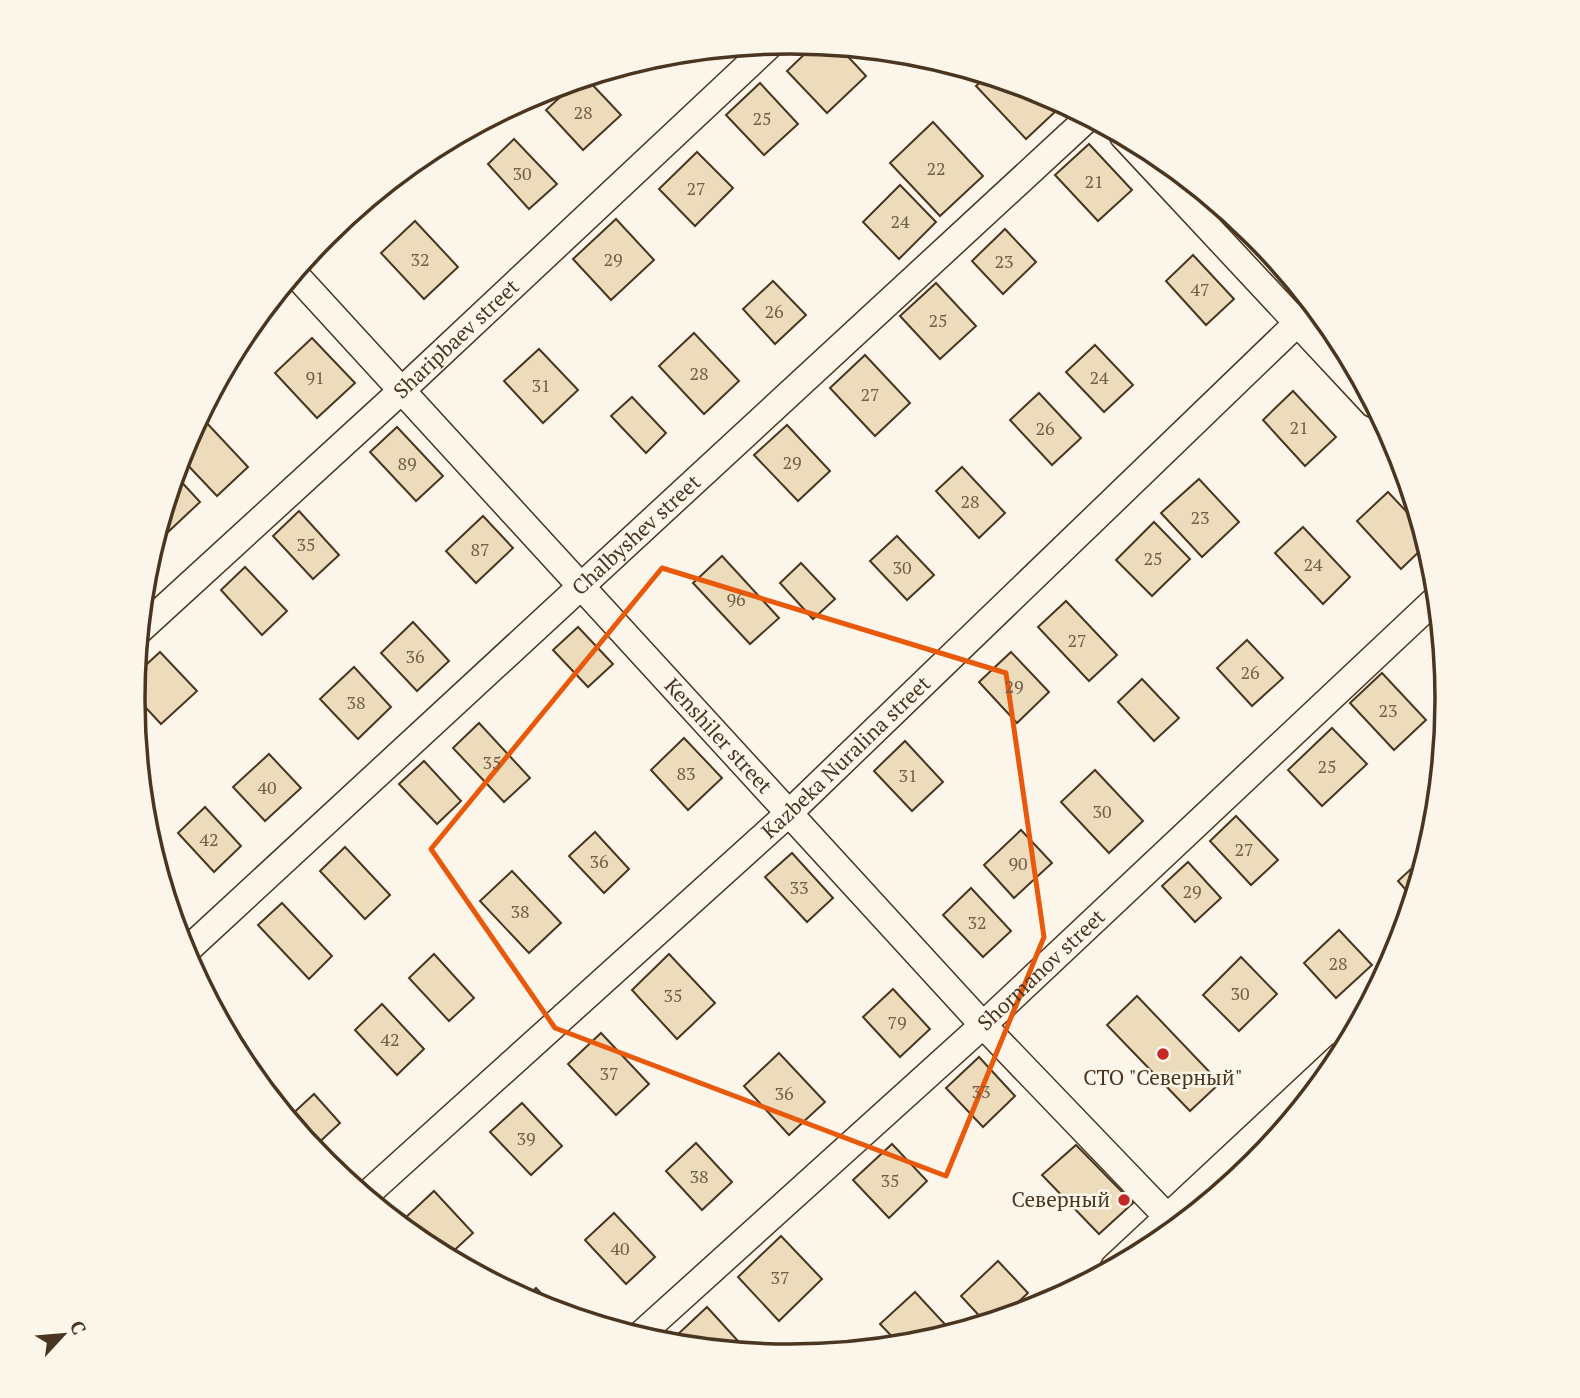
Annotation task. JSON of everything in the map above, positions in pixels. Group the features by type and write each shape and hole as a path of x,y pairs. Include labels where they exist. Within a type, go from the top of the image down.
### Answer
{"street":[{"name":"Sharipbaev street","path":"150,620 759,55"},
{"name":"Chalbyshev street","path":"193,944 1080,124"},
{"path":"1160,172 1306,315 1328,344"},
{"name":"Kenshiler street","path":"300,280 983,1025 1170,1219"},
{"name":"Kazbeka Nuralina street","path":"372,1190 788,814 1306,315"},
{"name":"Shormanov street","path":"648,1328 983,1025 1428,607"},
{"path":"1194,1201 1290,1106"}],"highlighted area":[{"path":"662,568 1006,673 1044,937 946,1176 555,1028 431,849"}],"building":[{"path":"804,55 832,56 849,58 866,76 827,113 787,71"},
{"path":"760,83 798,124 764,155 726,115"},
{"path":"980,83 997,88 1055,112 1026,139 976,86"},
{"path":"593,85 621,115 583,150 546,110 561,96"},
{"path":"933,122 983,176 940,216 890,163"},
{"path":"514,139 557,184 529,209 488,164"},
{"path":"1089,144 1132,190 1098,221 1055,175"},
{"path":"697,152 733,188 695,226 659,189"},
{"path":"900,185 936,222 899,259 863,222"},
{"path":"616,219 654,260 611,300 573,259"},
{"path":"415,221 458,267 424,299 381,253"},
{"path":"1005,229 1036,262 1003,294 972,261"},
{"path":"1193,255 1234,299 1206,325 1166,281"},
{"path":"773,281 806,315 775,344 743,309"},
{"path":"936,283 976,326 940,359 900,316"},
{"path":"694,333 739,381 704,414 659,366"},
{"path":"312,338 355,383 317,418 275,373"},
{"path":"1095,345 1133,385 1104,412 1066,372"},
{"path":"539,349 578,390 543,423 504,381"},
{"path":"865,355 910,403 875,436 830,388"},
{"path":"1293,391 1336,437 1305,466 1263,420"},
{"path":"1039,393 1081,438 1052,465 1010,420"},
{"path":"632,397 666,433 646,453 611,416"},
{"path":"207,424 248,467 217,496 189,466"},
{"path":"787,425 830,471 798,501 754,455"},
{"path":"397,427 443,476 416,501 370,452"},
{"path":"962,467 1005,513 979,538 936,491"},
{"path":"1199,479 1239,522 1202,557 1161,513"},
{"path":"182,483 200,502 167,531"},
{"path":"1388,492 1407,512 1418,553 1401,569 1357,521"},
{"path":"299,511 339,555 313,579 273,536"},
{"path":"483,516 513,548 476,583 446,551"},
{"path":"1154,522 1190,559 1152,596 1116,560"},
{"path":"1303,527 1350,577 1323,604 1275,553"},
{"path":"897,536 934,575 907,600 870,561"},
{"path":"722,556 779,618 750,644 693,583"},
{"path":"801,563 835,599 813,619 780,583"},
{"path":"245,567 287,611 262,635 221,590"},
{"path":"1066,601 1117,655 1089,681 1038,627"},
{"path":"413,622 449,661 417,691 381,653"},
{"path":"578,627 613,664 588,687 553,650"},
{"path":"1247,640 1283,678 1252,706 1217,668"},
{"path":"160,652 197,691 161,724 145,707 147,664"},
{"path":"1011,652 1049,692 1017,723 979,682"},
{"path":"354,667 391,707 358,739 320,699"},
{"path":"1382,673 1426,720 1394,750 1350,703"},
{"path":"1142,679 1179,718 1154,741 1118,702"},
{"path":"479,723 530,778 504,802 453,748"},
{"path":"1332,728 1367,764 1322,806 1288,770"},
{"path":"684,738 722,778 688,810 651,770"},
{"path":"905,741 943,782 912,811 874,771"},
{"path":"269,754 301,788 265,821 233,787"},
{"path":"424,761 461,801 437,824 399,784"},
{"path":"1095,770 1143,821 1109,853 1061,802"},
{"path":"205,807 241,846 214,872 178,833"},
{"path":"1236,816 1278,860 1251,885 1210,841"},
{"path":"1021,830 1052,863 1014,898 984,865"},
{"path":"595,832 629,869 604,893 569,856"},
{"path":"345,847 390,895 365,919 320,871"},
{"path":"792,853 833,898 807,922 765,877"},
{"path":"1188,862 1221,898 1195,922 1162,886"},
{"path":"1413,867 1406,890 1398,881"},
{"path":"512,871 561,923 529,953 480,901"},
{"path":"971,888 1011,931 983,957 943,915"},
{"path":"282,903 332,956 309,979 258,925"},
{"path":"1339,930 1372,965 1336,998 1304,963"},
{"path":"434,954 474,998 449,1021 409,978"},
{"path":"669,954 715,1003 677,1039 632,990"},
{"path":"1241,957 1277,994 1239,1031 1203,995"},
{"path":"893,989 930,1029 900,1057 863,1017"},
{"name":"СТО \"Северный\"","path":"1137,996 1220,1083 1190,1111 1107,1025"},
{"path":"382,1004 424,1049 397,1075 355,1030"},
{"path":"601,1033 649,1084 616,1115 568,1064"},
{"path":"779,1053 825,1102 789,1135 744,1086"},
{"path":"979,1057 1015,1096 983,1127 946,1088"},
{"path":"314,1094 340,1123 321,1141 295,1112"},
{"path":"522,1103 562,1146 531,1175 490,1132"},
{"path":"696,1143 732,1182 702,1210 666,1171"},
{"path":"892,1144 927,1181 889,1218 853,1180"},
{"path":"1076,1145 1133,1203 1099,1234 1042,1175"},
{"path":"434,1191 473,1233 455,1249 406,1217"},
{"path":"614,1213 655,1257 626,1284 585,1240"},
{"path":"781,1236 822,1279 779,1321 738,1277"},
{"path":"998,1261 1028,1293 1018,1302 979,1315 961,1296"},
{"path":"915,1292 945,1325 891,1335 880,1324"},
{"path":"707,1307 738,1341 706,1338 679,1333"}],"place":[{"name":"СТО \"Северный\"","path":"1163,1054"},
{"name":"Северный","path":"1124,1200"}]}
